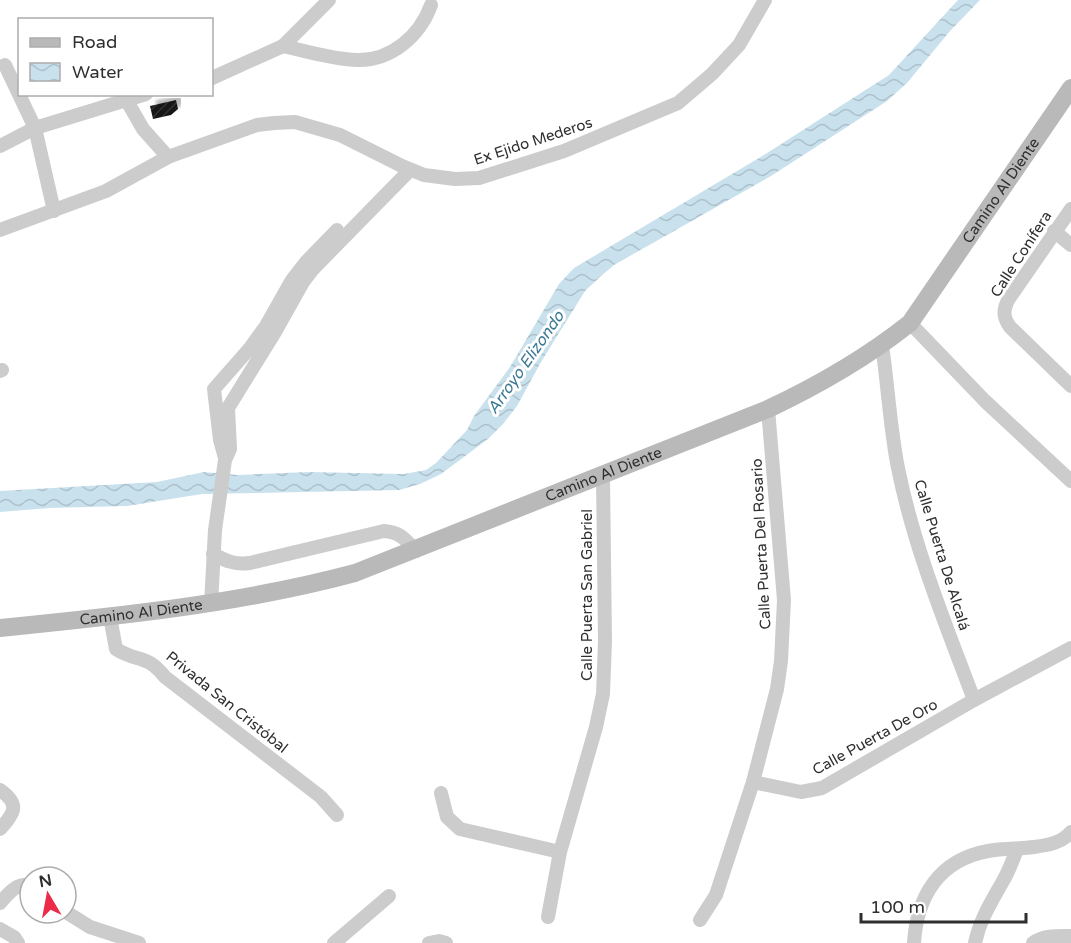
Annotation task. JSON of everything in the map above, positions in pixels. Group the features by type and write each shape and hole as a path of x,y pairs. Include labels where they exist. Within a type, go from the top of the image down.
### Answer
{"street":[{"path":"213,78 283,46 329,0"},
{"name":"Ex Ejido Mederos","path":"0,230 106,191 168,157 257,125 295,122 340,135 424,175 455,179 479,178 564,151 678,103 712,74 739,45 765,0"},
{"path":"283,46 356,60 374,58 388,54 417,32 431,5"},
{"path":"5,65 18,92"},
{"name":"Camino Al Diente","path":"0,628 212,604 302,587 356,573 768,409 846,369 910,323 1071,88"},
{"path":"20,96 35,128 54,211"},
{"path":"0,146 35,128 125,97 143,129 168,157"},
{"path":"212,604 213,554 225,463 230,449 222,407 214,389 250,348 292,280 406,168"},
{"name":"Calle Conífera","path":"1071,209 1054,231 1004,309 1004,318 1010,327 1071,386"},
{"path":"1054,231 1071,245"},
{"path":"222,407 241,385 303,282 329,244"},
{"path":"910,323 985,401 1071,481"},
{"name":"Calle Puerta De Alcalá","path":"882,345 898,467 914,530 943,618 974,700"},
{"path":"228,371 241,385"},
{"name":"Calle Puerta Del Rosario","path":"700,920 716,895 753,782 777,689 784,600 768,409"},
{"name":"Calle Puerta San Gabriel","path":"548,917 560,852 596,728 603,694 605,641 603,475"},
{"path":"213,554 227,562 239,565 384,531 394,531 402,535 416,551"},
{"name":"Privada San Cristóbal","path":"110,617 116,649 132,657 146,659 156,666 165,677 321,797 337,815"},
{"name":"Calle Puerta De Oro","path":"753,782 801,792 822,788 974,700 1071,648"},
{"path":"0,790 9,797 14,809 11,817 0,829"},
{"path":"441,793 447,817 460,829 560,852"},
{"path":"914,943 920,908 927,890 937,877 952,866 972,855 990,851 1047,845 1060,841 1071,832"},
{"path":"975,943 978,928 986,910 1005,878 1017,849"},
{"path":"0,903 18,886"},
{"path":"334,943 389,896"},
{"path":"78,920 90,927 139,943"},
{"path":"0,929 14,937 18,943"},
{"path":"1033,943 1045,937 1071,936"},
{"path":"430,942 446,943"}],"water":[{"name":"Arroyo Elizondo","path":"958,0 980,0 950,31 907,83 887,101 771,176 614,265 601,276 585,291 517,406 503,424 488,439 441,474 420,484 399,490 202,494 127,506 0,512 0,491 157,482 204,472 238,475 308,472 404,474 426,470 436,463 467,430 474,416 510,367 559,284 574,268 764,155 889,75"}],"building":[{"path":"176,100 178,109 171,115 153,119 150,106"}]}
